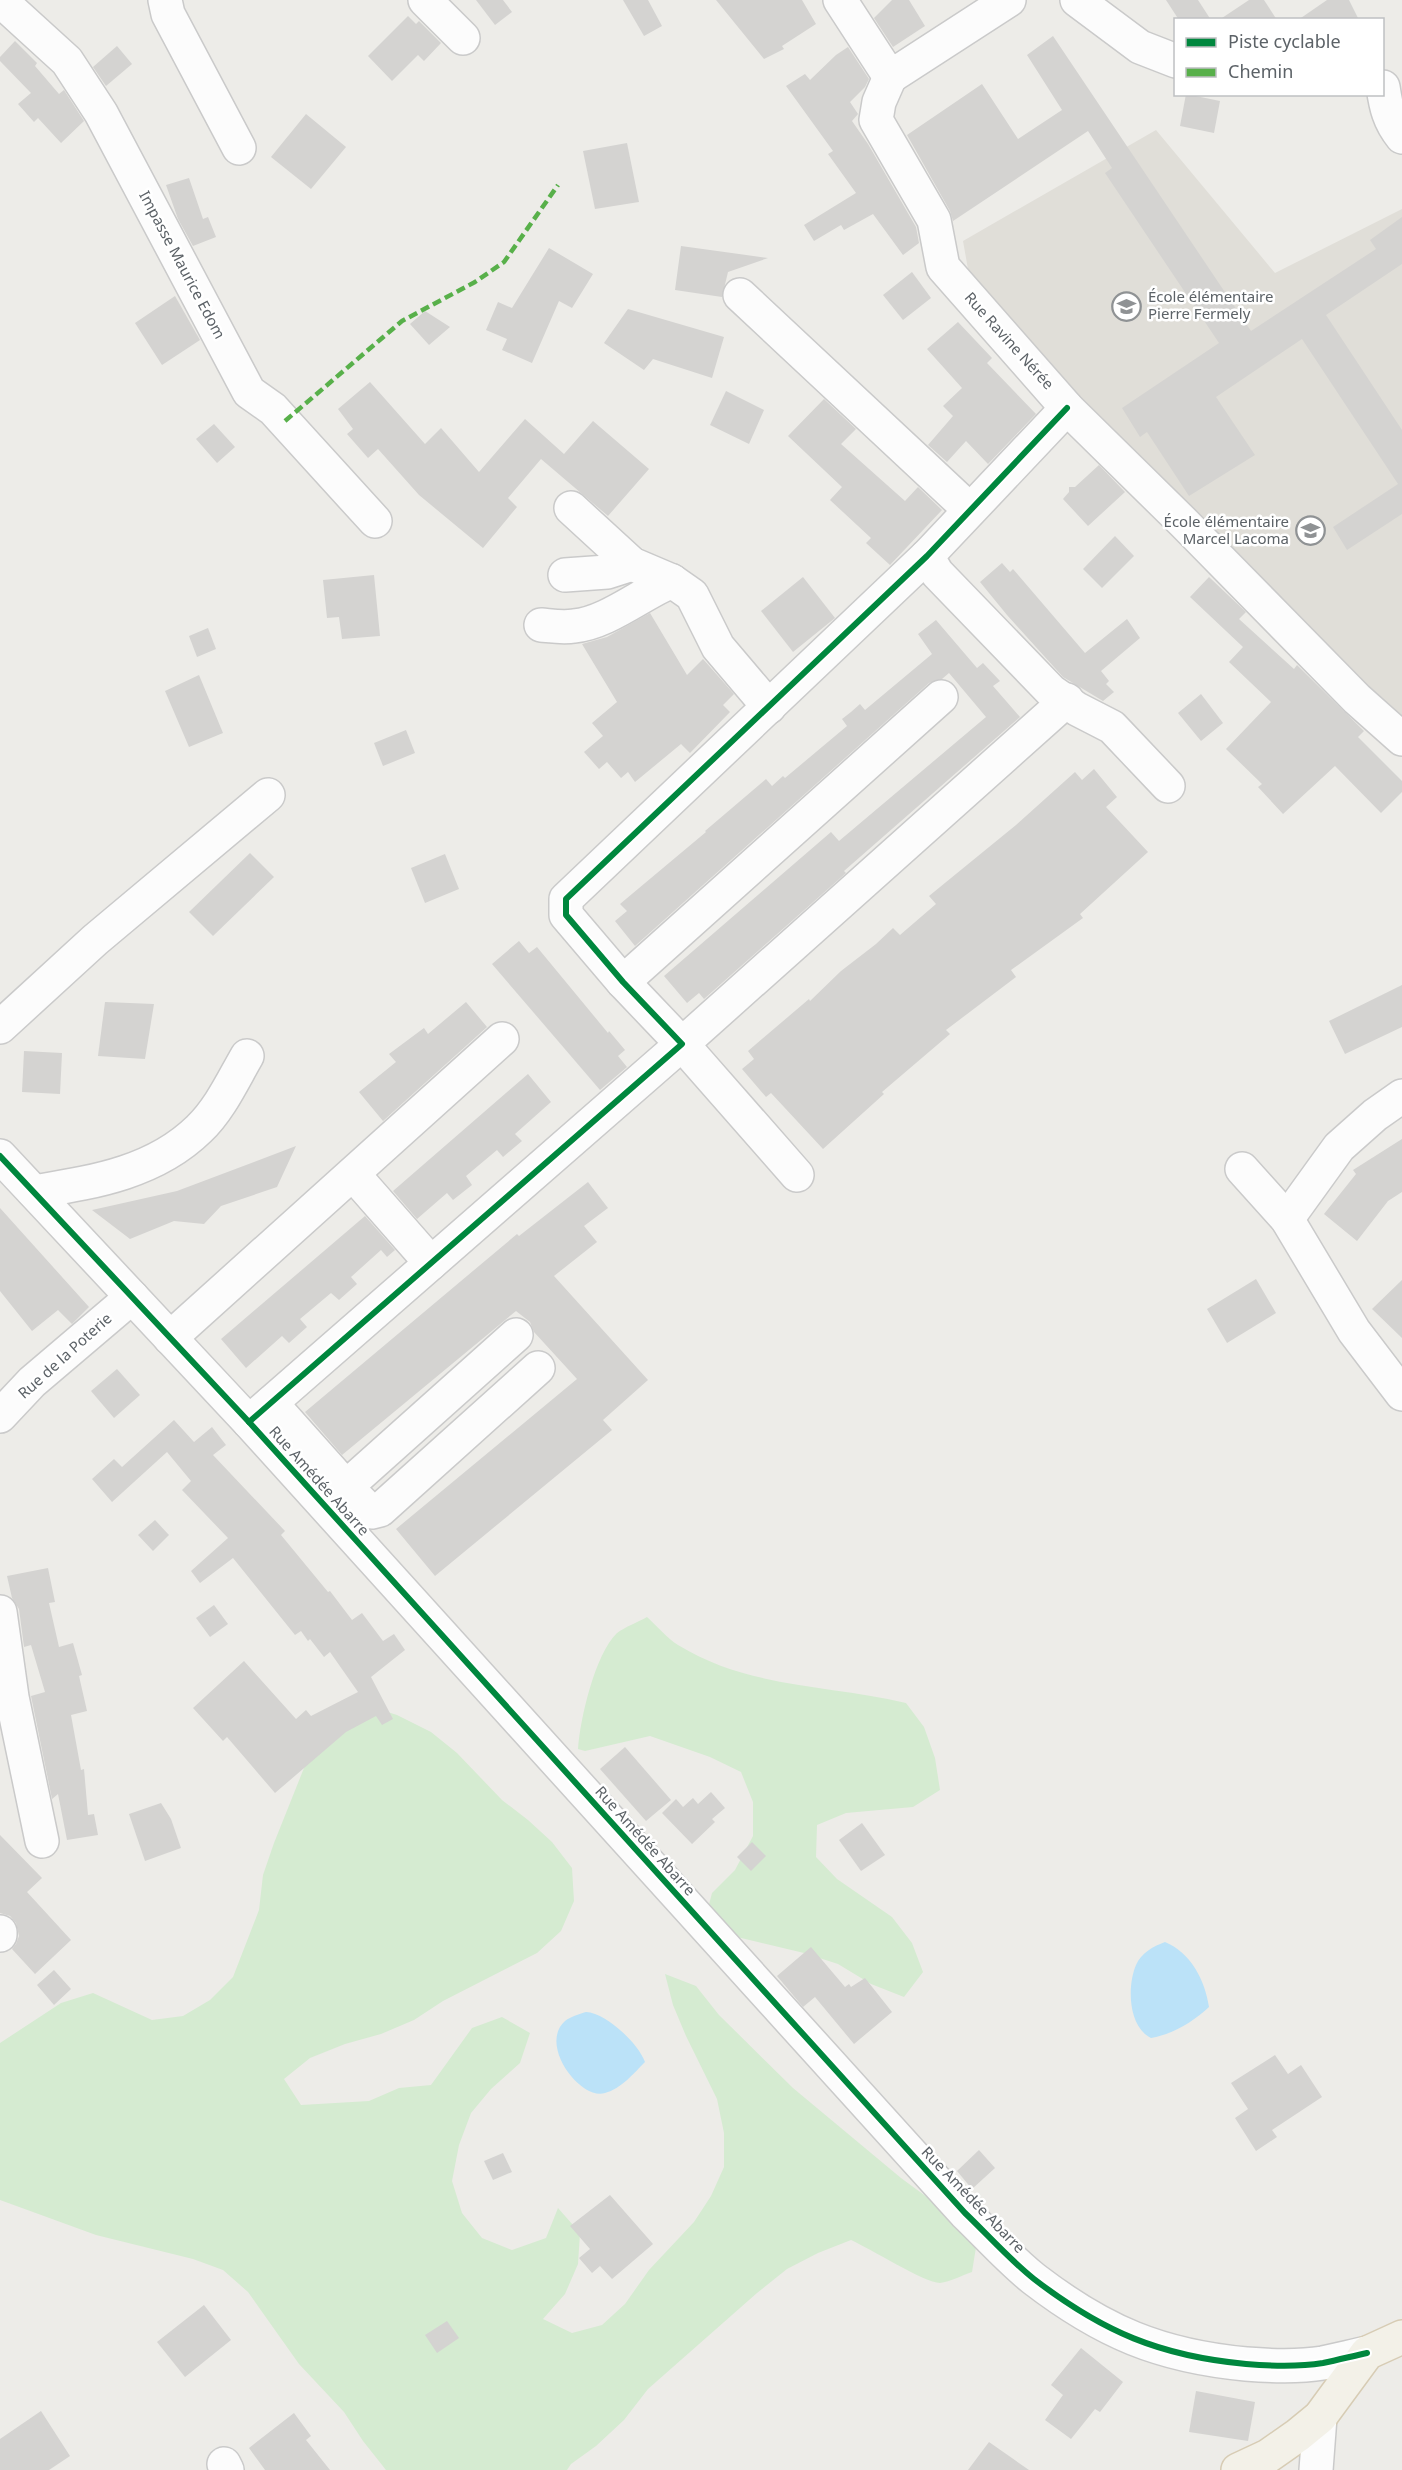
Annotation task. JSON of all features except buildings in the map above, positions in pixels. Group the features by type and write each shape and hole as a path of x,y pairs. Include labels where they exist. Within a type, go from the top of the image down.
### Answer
{"main road":[{"name":"Rue Amédée Abarre","path":"1367,2353 1402,2337"},
{"path":"1238,2470 1284,2446 1320,2417 1367,2353"}],"street":[{"name":"Impasse Maurice Edom","path":"0,0 67,61 101,112 249,393 273,409 375,521"},
{"path":"165,0 168,14 238,148"},
{"path":"425,0 462,38"},
{"path":"840,0 890,77 1009,0"},
{"path":"1077,0 1140,47 1174,60"},
{"name":"Rue Ravine Nérée","path":"890,77 879,102 876,120 934,220 943,267 1068,408 1357,699 1402,739"},
{"path":"1389,88 1387,111 1394,127 1402,137"},
{"path":"740,295 970,510"},
{"path":"797,1175 682,1044 623,982 566,915 566,898 927,556 1068,408"},
{"path":"571,508 632,564 672,581 692,595 718,647 769,707"},
{"path":"927,556 937,573 1041,682 1077,709 1112,727 1168,786"},
{"path":"565,575 607,572 632,564"},
{"path":"541,625 574,627 596,621 649,591 672,581"},
{"path":"623,982 941,697"},
{"path":"538,1368 380,1510 369,1510 260,1412 682,1044 1066,700"},
{"path":"0,1027 95,940 268,795"},
{"path":"170,1338 502,1039"},
{"path":"34,1192 126,1173 159,1158 199,1129 224,1096 247,1056"},
{"path":"1287,1219 1339,1147 1375,1115 1402,1096"},
{"name":"Rue Amédée Abarre","path":"0,1156 170,1338 260,1412 965,2213 1033,2278 1083,2314 1106,2326 1173,2353 1211,2361 1291,2365 1322,2363 1367,2353"},
{"path":"1242,1169 1287,1219 1354,1331 1401,1391"},
{"path":"353,1174 431,1263"},
{"name":"Rue de la Poterie","path":"0,1416 32,1382 132,1297"},
{"path":"346,1487 516,1335"},
{"path":"0,1612 12,1697 42,1840"},
{"path":"1316,2470 1320,2417"}],"shaded area":[{"path":"1156,130 1275,273 1402,209 1402,719 1293,621 971,286 963,241"}],"green space":[{"path":"647,1617 678,1645 705,1659 761,1678 906,1703 924,1727 935,1758 940,1790 913,1807 846,1813 817,1825 816,1857 837,1879 892,1917 912,1943 923,1972 904,1997 871,1984 838,1964 804,1953 737,1937 704,1924 712,1893 735,1870 753,1836 753,1802 741,1772 710,1757 650,1736 585,1751 578,1749 585,1705 602,1656 617,1633"},
{"path":"359,1703 397,1715 431,1732 457,1753 502,1800 552,1842 572,1868 574,1901 561,1931 537,1953 443,2001 414,2020 381,2034 345,2044 310,2058 284,2079 301,2105 369,2101 399,2088 431,2085 472,2028 502,2017 530,2033 520,2063 491,2089 471,2113 459,2145 452,2181 462,2213 482,2238 512,2250 546,2238 558,2208 580,2233 578,2264 565,2294 543,2319 572,2333 602,2325 625,2304 649,2270 694,2222 711,2196 724,2167 724,2133 717,2099 673,2005 665,1974 696,1986 719,2015 793,2088 901,2178 954,2217 977,2241 972,2272 940,2283 910,2272 851,2240 787,2269 757,2293 648,2389 624,2420 596,2446 571,2464 567,2470 386,2470 344,2412 299,2364 248,2292 223,2270 193,2259 96,2235 0,2200 0,2043 61,2003 93,1993 152,2020 183,2016 210,2000 233,1977 259,1910 263,1875 274,1843 314,1743"}],"water":[{"path":"1165,1942 1189,1960 1200,1977 1209,2007 1182,2027 1151,2038 1143,2033 1134,2016 1131,1984 1136,1965 1141,1957 1152,1948"},
{"path":"586,2012 612,2023 636,2046 645,2062 622,2084 605,2093 595,2093 575,2080 559,2056 556,2044 558,2031 565,2021"}],"marked path":[{"path":"285,421 402,321 475,282 504,262 558,185"}],"cycle path":[{"path":"249,1422 682,1044 623,982 566,915 566,899 927,556 1067,408"},
{"path":"0,1156 249,1422 965,2213 1025,2272 1059,2298 1109,2327 1159,2348 1186,2355 1246,2364 1284,2366 1323,2363 1367,2353"}],"place":[{"name":"École élémentaire Pierre Fermely","path":"1127,306"},
{"name":"École élémentaire Marcel Lacoma","path":"1310,531"}]}
